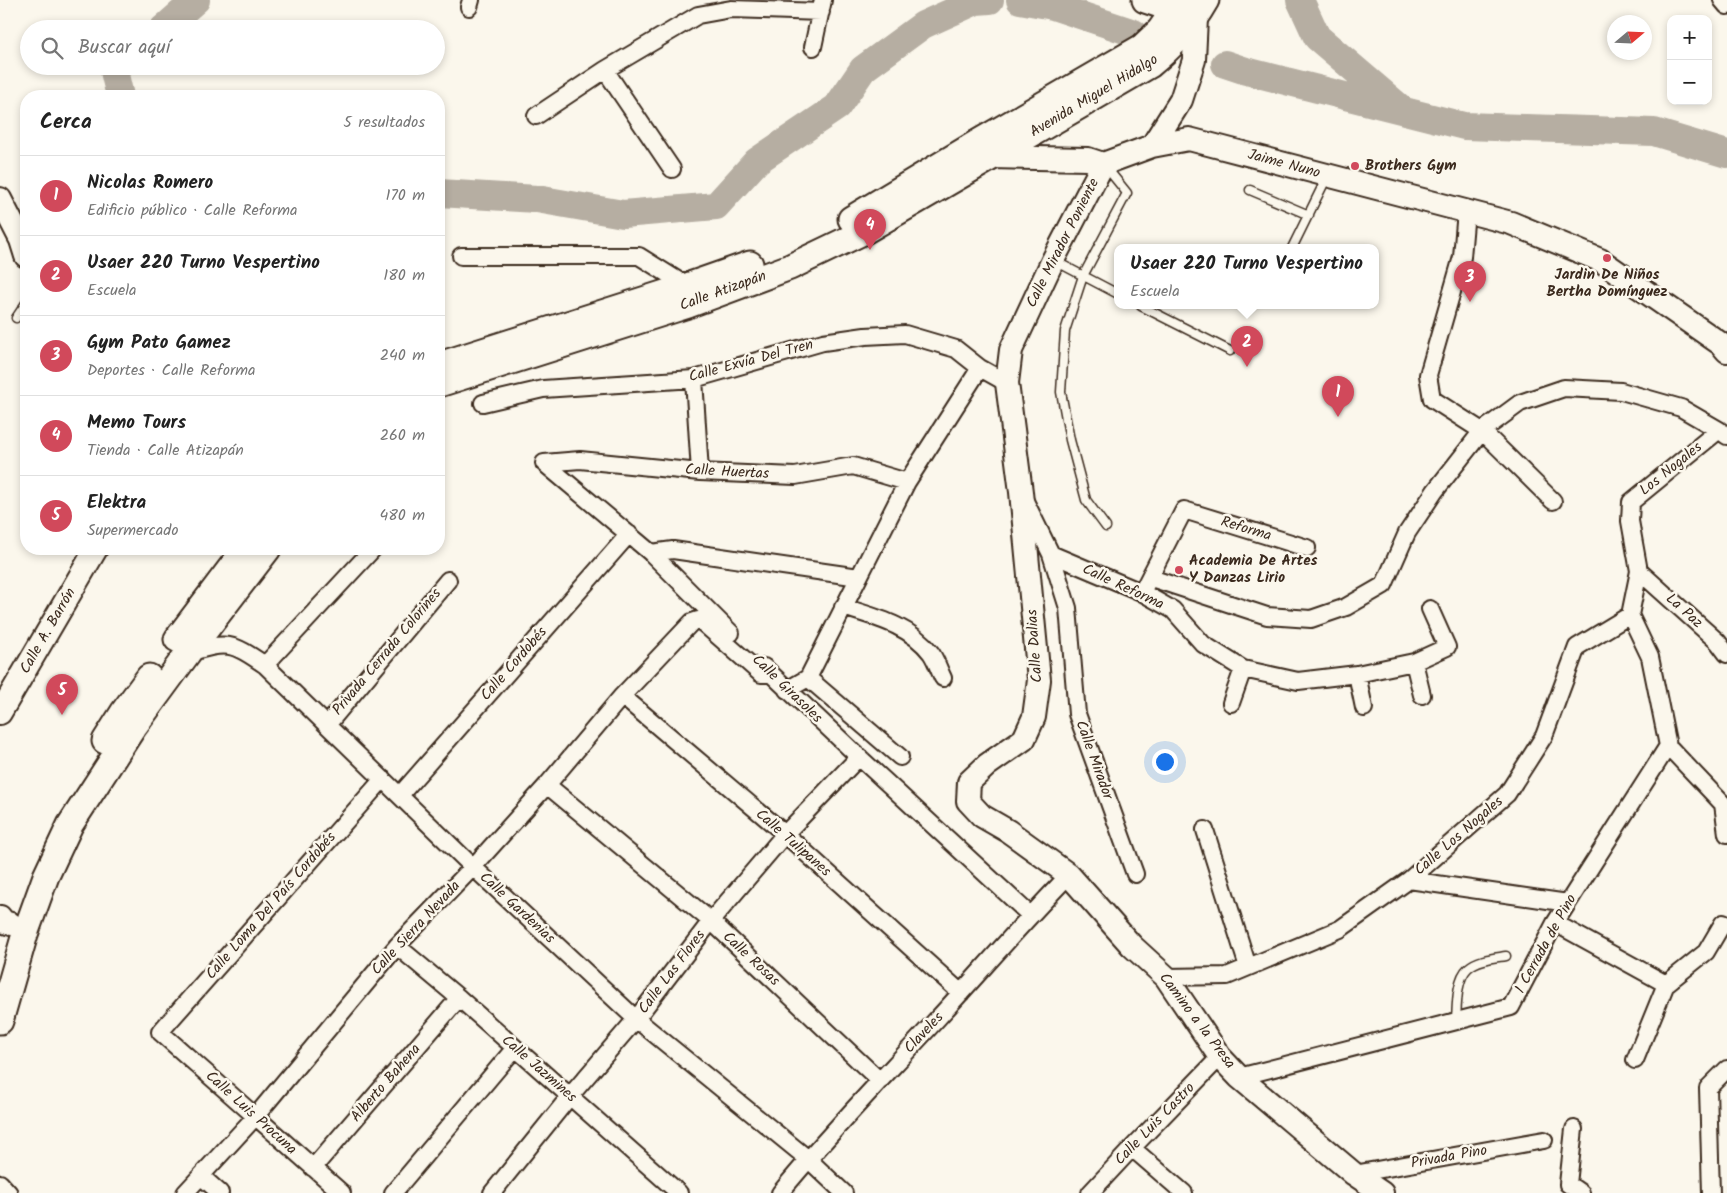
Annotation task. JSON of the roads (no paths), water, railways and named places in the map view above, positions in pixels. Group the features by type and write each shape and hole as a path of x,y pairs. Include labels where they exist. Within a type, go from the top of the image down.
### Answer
{"main road":[{"path":"1145,0 1189,7"},
{"name":"Avenida Miguel Hidalgo","path":"984,150 1142,48 1160,30 1189,7"},
{"name":"Calle Atizapán","path":"445,363 687,286 786,251 984,150"},
{"name":"Calle Atizapán","path":"445,382 688,305 790,267 864,231 926,197 984,150"},
{"path":"0,1021 25,934 46,876 70,825 241,555"},
{"path":"0,964 6,921 59,812 124,711 263,555"}],"street":[{"path":"1722,0 1727,6"},
{"path":"536,116 605,70 698,15 731,9 822,6 814,46"},
{"path":"1152,146 1181,100 1194,60 1189,7"},
{"path":"605,70 672,169"},
{"name":"Jaime Nuno","path":"1103,164 1152,146 1189,138 1511,223 1600,260 1721,344 1727,352"},
{"path":"984,150 1088,160 1103,164"},
{"name":"Calle Mirador Poniente","path":"1007,383 1011,350 1053,260 1103,164"},
{"path":"0,199 20,238"},
{"path":"1466,211 1462,257 1428,375 1432,399 1482,431 1554,501"},
{"path":"461,256 639,256 687,286"},
{"name":"Calle Exvía Del Tren","path":"483,403 544,389 694,379 824,342 865,336 905,334 956,348 980,368 1007,383"},
{"path":"787,690 808,678 907,482 980,368"},
{"path":"694,379 700,472"},
{"path":"1007,383 1022,492 1051,554"},
{"name":"Calle Reforma","path":"1151,578 1267,616 1311,619 1346,607 1384,585 1407,532 1435,491 1482,431 1520,403 1564,388 1621,391 1681,408 1723,433"},
{"name":"Los Nogales","path":"1639,571 1630,521 1631,502 1723,433"},
{"name":"Calle Huertas","path":"544,463 580,460 700,472 795,476 853,466 907,482"},
{"name":"Calle Girasoles","path":"544,463 651,553 787,690 1030,915"},
{"name":"Calle Dalias","path":"1022,492 1039,680 1034,716 1024,739 969,782 968,801 982,816 1008,831 1069,875"},
{"name":"Reforma","path":"1151,578 1184,510 1307,548"},
{"name":"Calle Cordobés","path":"400,795 628,534"},
{"path":"651,553 673,550 859,577"},
{"name":"Calle Reforma","path":"1051,554 1141,592 1173,610 1203,644 1243,669 1298,681 1357,674 1414,662 1447,647 1430,609"},
{"name":"Calle Mirador","path":"1051,554 1068,608 1077,714 1136,874"},
{"name":"Calle A. Barrón","path":"0,713 92,555"},
{"path":"265,665 367,555"},
{"path":"1639,571 1630,615 1650,657 1668,746 1723,804 1727,834"},
{"name":"La Paz","path":"1639,571 1718,642 1727,654"},
{"path":"1141,592 1151,578"},
{"name":"Privada Cerrada Colorines","path":"327,725 448,580"},
{"path":"843,607 888,622 907,631 931,653 943,678"},
{"name":"Calle Los Nogales","path":"1166,977 1227,976 1340,929 1409,880 1507,794 1544,736 1577,647 1630,615"},
{"name":"Calle Sierra Nevada","path":"185,1193 254,1117 397,946 473,867 622,696 692,622 698,620 703,622 761,674 771,674"},
{"name":"Calle Gardenias","path":"182,647 228,645 240,648 265,665 473,867 636,1019 808,1159 844,1193"},
{"path":"1414,662 1422,695"},
{"path":"1231,703 1243,669"},
{"path":"1357,674 1364,708"},
{"path":"808,678 900,757"},
{"name":"Calle Tulipanes","path":"622,696 785,834 961,993"},
{"name":"1 Cerrada de Pino","path":"1239,1077 1511,1007 1555,923 1668,746"},
{"name":"Calle Las Flores","path":"492,1193 570,1096 636,1019 711,921 785,834 858,757"},
{"name":"Calle Loma Del País Cordobés","path":"160,1032 383,779"},
{"name":"Calle Rosas","path":"547,784 711,921 880,1081"},
{"path":"1206,830 1248,967"},
{"name":"Claveles","path":"780,1193 808,1159 1030,915 1069,875"},
{"name":"Camino a la Presa","path":"1069,875 1132,946 1166,977 1220,1056 1239,1077 1354,1174 1382,1193"},
{"path":"1409,880 1568,903"},
{"path":"1555,923 1666,984"},
{"path":"1635,1060 1666,984 1706,952 1722,923 1727,925"},
{"name":"Calle Jazmines","path":"397,946 459,998 679,1193"},
{"name":"Alberto Bahena","path":"312,1168 459,998"},
{"name":"Calle Luis Procuna","path":"160,1032 342,1193"},
{"path":"393,1193 515,1048"},
{"name":"Calle Luis Castro","path":"1090,1193 1220,1056"},
{"path":"1711,1193 1708,1088 1727,1069"},
{"path":"1574,1129 1568,1184 1581,1193"},
{"name":"Privada Pino","path":"1354,1174 1544,1140"},
{"path":"1132,1148 1184,1193"},
{"path":"201,1176 220,1193"},
{"path":"0,1183 9,1193"}],"lane":[{"name":"Calle Mirador Poniente","path":"1103,164 1126,194 1083,276 1065,331 1061,392 1070,440 1086,500 1106,527"},
{"path":"1294,244 1328,175"},
{"path":"1250,190 1309,215"},
{"path":"1053,260 1114,292"},
{"path":"1147,309 1230,351"},
{"path":"16,318 20,312"},
{"path":"1456,1021 1458,989 1467,968 1482,961 1506,956"}],"waterway":[{"path":"173,20 196,0"},
{"path":"445,193 537,199 623,214 716,206 757,161 837,107 863,69 923,25 976,1 990,0"},
{"path":"1020,0 1053,6 1134,33"},
{"path":"1300,0 1317,37 1399,107"},
{"path":"1225,64 1246,71 1464,126 1654,132 1727,154"},
{"path":"115,75 119,90"}],"place":[{"name":"Brothers Gym","path":"1355,166"},
{"name":"Memo Tours","path":"870,250"},
{"name":"Jardin De Niños Bertha Domínguez","path":"1607,258"},
{"name":"Gym Pato Gamez","path":"1470,302"},
{"name":"Usaer 220 Turno Vespertino","path":"1247,367"},
{"name":"Nicolas Romero","path":"1338,417"},
{"name":"Academia De Artes Y Danzas Lirio","path":"1179,570"},
{"name":"Elektra","path":"62,715"}]}
